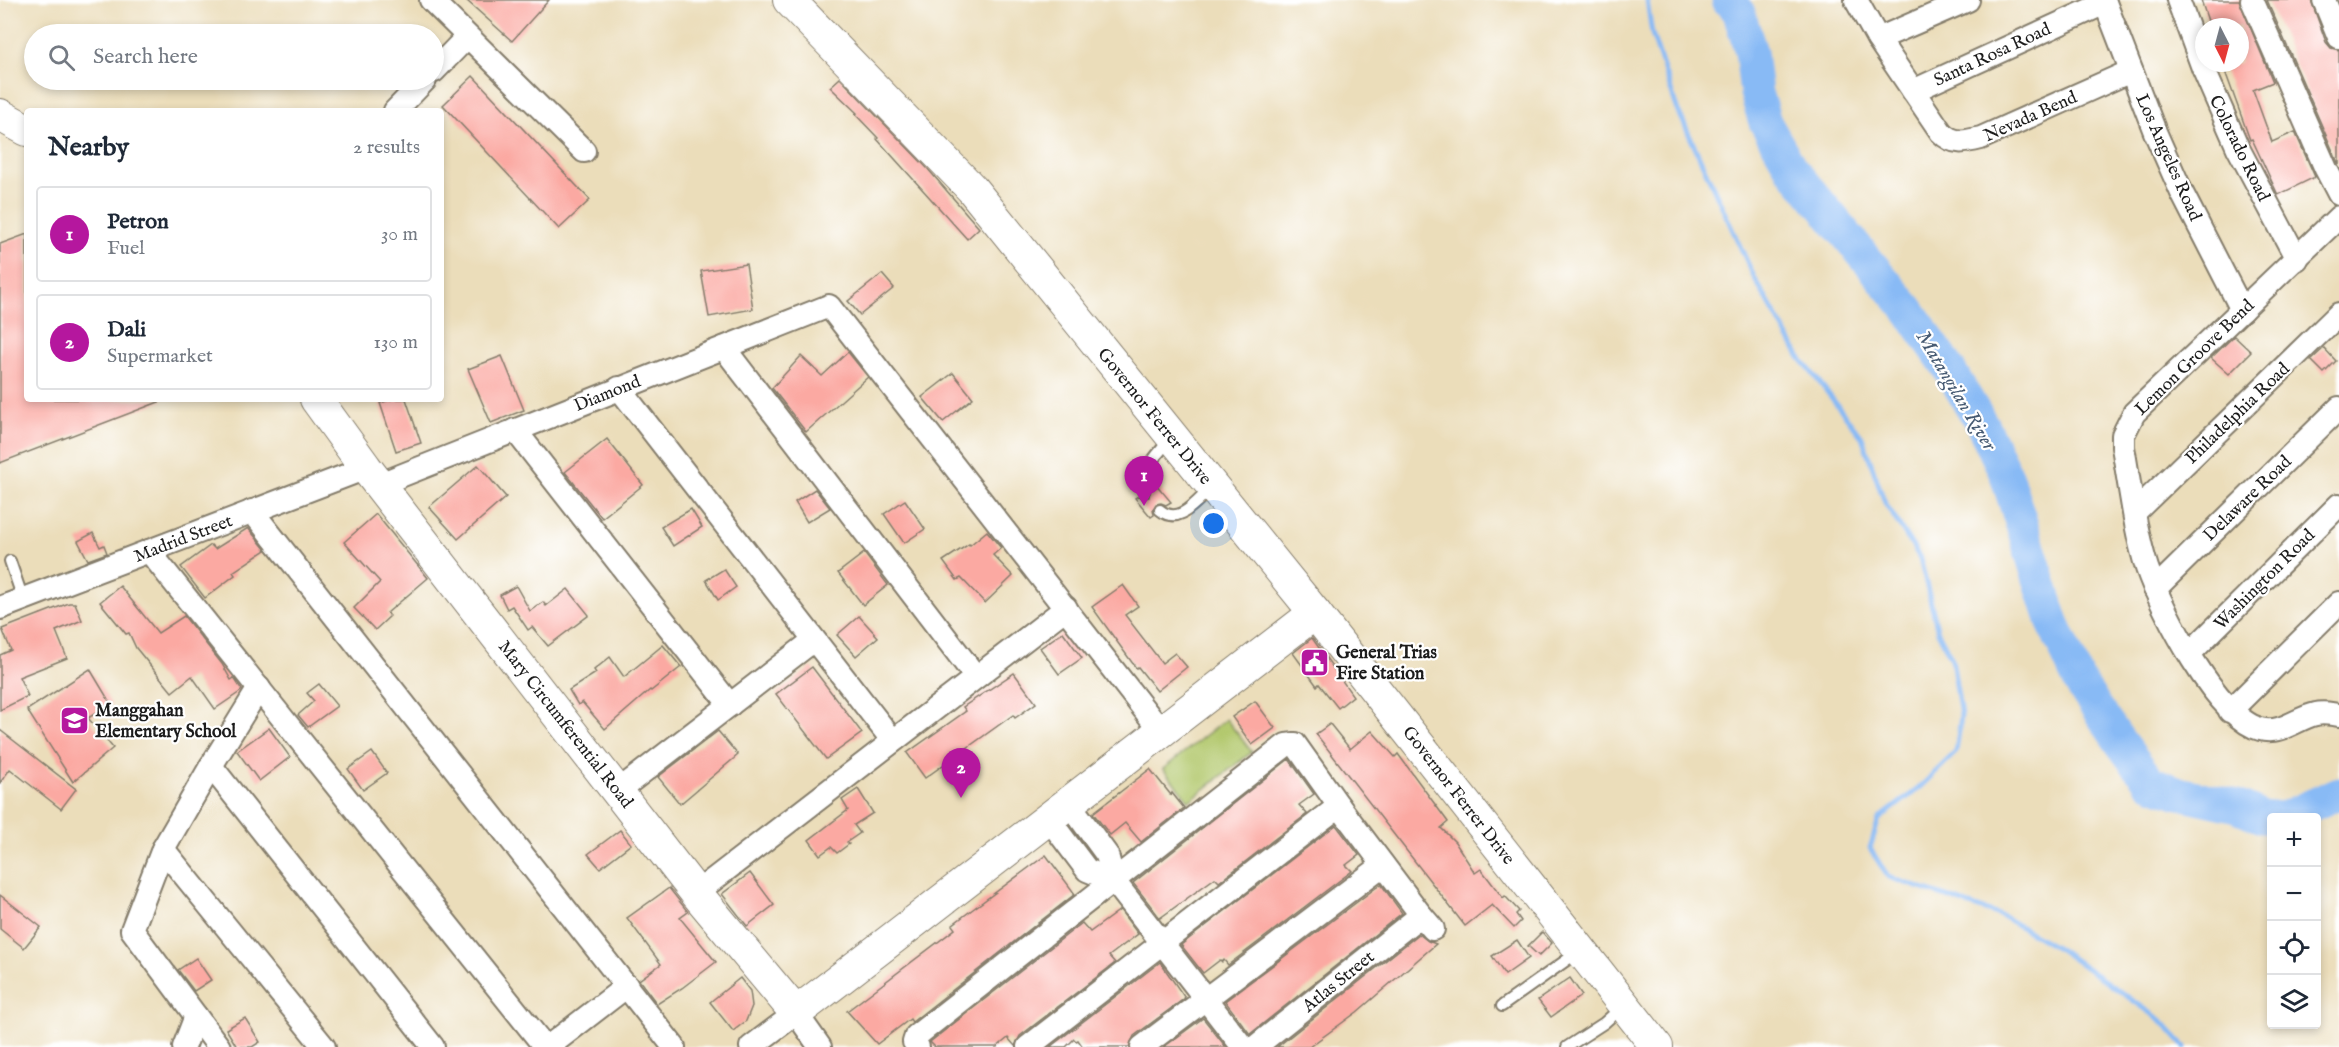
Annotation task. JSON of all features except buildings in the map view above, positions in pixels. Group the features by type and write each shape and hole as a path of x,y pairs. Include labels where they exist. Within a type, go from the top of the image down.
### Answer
{"street":[{"path":"431,0 584,151"},
{"name":"Governor Ferrer Drive","path":"789,0 972,189 1315,613 1657,1047"},
{"name":"Nevada Bend","path":"1856,0 1878,39 1913,91 1948,139 1957,142 1981,138 2131,71"},
{"path":"1878,39 1968,0"},
{"name":"Colorado Road","path":"2178,0 2203,68 2238,148 2297,259"},
{"path":"2252,0 2339,194"},
{"path":"2324,0 2339,37"},
{"name":"Los Angeles Road","path":"2104,2 2155,132 2182,193 2242,310"},
{"name":"Santa Rosa Road","path":"1913,91 2104,2"},
{"path":"444,61 467,37"},
{"path":"398,108 415,90"},
{"path":"0,114 24,128"},
{"name":"Lemon Groove Bend","path":"2334,708 2272,731 2248,724 2230,711 2190,653 2155,589 2146,565 2123,447 2127,424 2134,413 2339,217"},
{"name":"Diamond","path":"373,476 515,430 829,306 834,309 1066,608"},
{"name":"Philadelphia Road","path":"2135,512 2339,314"},
{"path":"724,348 976,677"},
{"path":"619,388 893,741"},
{"name":"Mary Circumferential Road","path":"318,402 373,476 696,892 796,1013 820,1047"},
{"name":"Delaware Road","path":"2155,589 2339,408"},
{"path":"515,430 730,705"},
{"name":"Madrid Street","path":"0,608 252,511 373,476"},
{"name":"Washington Road","path":"2190,653 2339,505"},
{"path":"252,511 674,1047"},
{"path":"149,551 547,1047 627,986"},
{"path":"2230,711 2339,603"},
{"path":"696,892 1066,608 1161,731"},
{"path":"751,1047 1315,613"},
{"path":"618,791 814,639"},
{"path":"219,1047 132,930 163,849 259,688"},
{"path":"917,1042 1114,881 1286,745 1295,744 1383,865 1142,1047"},
{"path":"211,766 433,1047"},
{"path":"1028,1047 1339,806"},
{"path":"1059,810 1107,855 1114,881 1243,1047"},
{"path":"163,849 324,1047"},
{"name":"Atlas Street","path":"1255,1047 1427,922 1383,865"},
{"path":"184,1047 196,1016"}],"lane":[{"path":"1144,491 1142,481 1144,472 1172,437"},
{"path":"1160,510 1174,517 1182,515 1213,487"},
{"path":"10,561 23,599"},
{"path":"1502,1006 1581,950"},
{"path":"1567,1047 1604,1023 1624,1005"}],"green space":[{"path":"1226,719 1252,752 1189,801 1163,769"}],"waterway":[{"path":"1647,0 1652,34 1677,108 1755,279 1799,356 1862,437 1885,503 1920,558 1938,632 1952,659 1961,716 1956,752 1918,789 1879,819 1870,848 1888,877 2002,916 2059,949 2161,1020 2185,1047"},
{"name":"Matangilan River","path":"1728,0 1739,13 1751,52 1756,93 1765,122 1791,168 1907,308 1946,364 1983,426 2006,475 2053,623 2080,683 2150,782 2179,793 2237,806 2267,818"},
{"name":"Matangilan River","path":"2294,813 2339,793"}],"place":[{"name":"Petron","path":"1144,506"},
{"name":"General Trias Fire Station","path":"1315,662"},
{"name":"Manggahan Elementary School","path":"74,720"},
{"name":"Dali","path":"961,798"}]}
